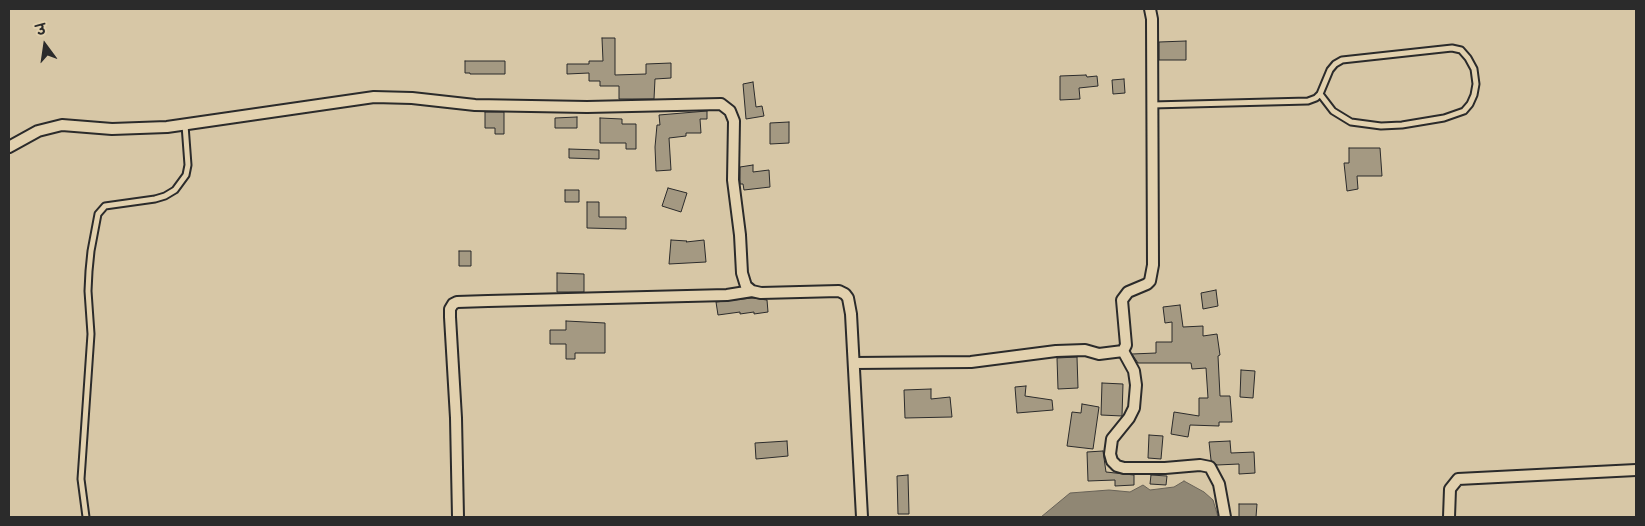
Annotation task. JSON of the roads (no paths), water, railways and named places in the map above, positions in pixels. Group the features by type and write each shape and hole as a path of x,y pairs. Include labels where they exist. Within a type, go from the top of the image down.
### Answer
{"street":[{"path":"1123,351 1126,345 1122,300 1128,292 1147,284 1152,275 1152,19 1150,9"},
{"path":"9,147 38,131 62,125 142,129 185,125 389,96 475,106 587,107 721,104 730,111 734,121 732,164 742,272 746,286 752,291"},
{"path":"458,517 456,418 450,317 450,309 453,304 727,295 752,291 761,293 843,292 848,298 854,363 862,517"},
{"path":"854,363 970,362 1056,351 1085,350 1100,354 1123,351"},
{"path":"1123,351 1134,372 1136,385 1134,408 1112,439 1110,454 1112,461 1117,466 1124,468 1165,468 1200,465 1210,467 1219,484 1225,517"},
{"path":"1449,517 1450,489 1458,479 1636,470"}],"lane":[{"path":"1152,105 1308,101 1320,94 1330,70 1342,60 1452,48 1461,50 1468,58 1474,69 1476,84 1474,96 1464,110 1444,118 1402,125 1381,126 1351,122 1334,111 1320,94"},
{"path":"86,517 81,479 91,334 89,271 98,214 105,206 155,199 165,196 174,190 186,175 188,165 185,125"}]}
